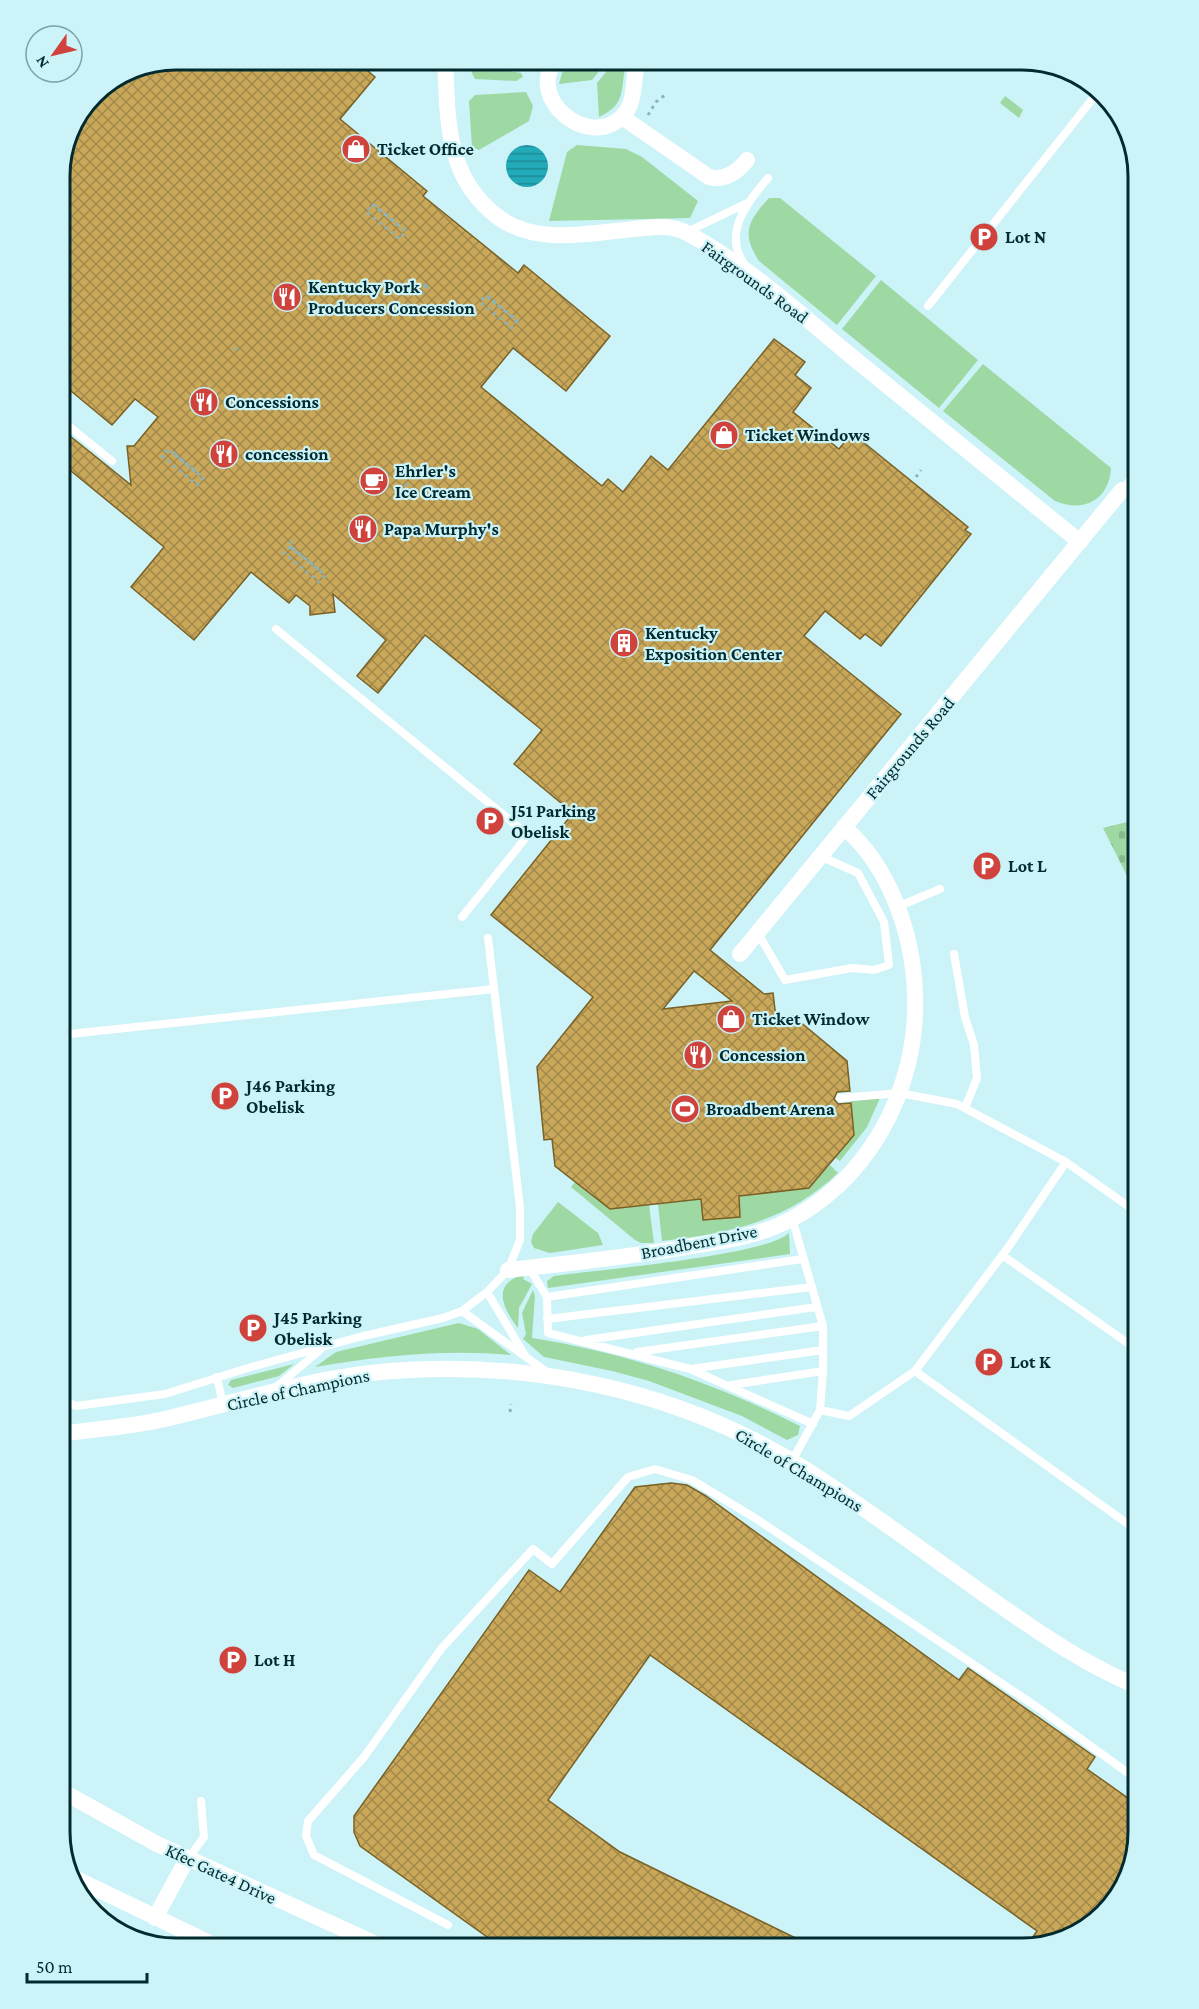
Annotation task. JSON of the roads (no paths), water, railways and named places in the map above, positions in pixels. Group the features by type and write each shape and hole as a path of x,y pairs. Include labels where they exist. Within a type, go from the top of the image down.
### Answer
{"street":[{"name":"Fairgrounds Road","path":"446,70 450,134 456,166 477,197 498,217 526,231 548,236 654,226 686,232 752,275 1080,542"},
{"path":"550,70 548,77 550,94 556,107 565,118 585,126 607,126 622,117 633,97 637,71"},
{"path":"622,117 709,177 718,180 726,177 740,169 747,160"},
{"name":"Fairgrounds Road","path":"740,954 1122,490"},
{"name":"Broadbent Drive","path":"508,1270 659,1252 731,1239 777,1226 831,1190 864,1159 885,1127 900,1093 910,1060 916,1023 910,946 897,907 859,840 844,827"},
{"name":"Circle of Champions","path":"70,1433 160,1420 372,1373 460,1369 553,1376 622,1390 696,1413 792,1461 1070,1652 1128,1681"},
{"name":"Kfec Gate4 Drive","path":"70,1795 187,1859 363,1938"},
{"path":"155,1918 187,1859"},
{"path":"83,1882 198,1938"}],"lane":[{"path":"928,306 1093,98"},
{"path":"752,275 735,246 737,223 746,204 768,178"},
{"path":"686,232 746,204"},
{"path":"71,428 112,461"},
{"path":"1122,490 1128,483"},
{"path":"276,629 528,835 462,917"},
{"path":"758,933 785,980 852,968 874,970 889,965 884,922 858,873 820,856"},
{"path":"897,907 940,890"},
{"path":"70,1403 76,1406 121,1402 165,1394 323,1348 443,1318 462,1311 487,1292 508,1270 520,1240 520,1207 488,938"},
{"path":"954,954 965,1017 974,1045 977,1078 965,1108"},
{"path":"70,1034 494,989"},
{"path":"840,1098 900,1093 957,1104 1066,1162 1128,1206"},
{"path":"820,1410 849,1416 915,1371 1002,1255 1066,1162"},
{"path":"792,1218 823,1326 824,1350 820,1410 792,1461"},
{"path":"1002,1255 1128,1343"},
{"path":"546,1297 802,1259"},
{"path":"528,1268 546,1297 548,1333 690,1369 813,1424"},
{"path":"547,1319 812,1287"},
{"path":"487,1292 526,1358"},
{"path":"579,1341 816,1307"},
{"path":"462,1311 553,1376"},
{"path":"634,1353 823,1326"},
{"path":"265,1396 323,1348"},
{"path":"690,1369 824,1350"},
{"path":"730,1385 823,1371"},
{"path":"915,1371 1128,1524"},
{"path":"217,1377 223,1405"},
{"path":"448,1925 314,1855 306,1836 308,1821 364,1757 441,1649 533,1549 552,1564 628,1477 655,1469 692,1480 755,1518 1037,1707 1128,1772"},
{"path":"187,1859 204,1837 201,1801"}],"water":[{"path":"527,145 535,146 542,151 547,158 547,174 542,181 535,186 527,187 519,186 512,181 507,174 506,166 507,158 512,151 519,146"}],"place":[{"name":"Ticket Office","path":"356,149"},
{"name":"Lot N","path":"984,237"},
{"name":"Kentucky Pork Producers Concession","path":"287,297"},
{"name":"Concessions","path":"204,402"},
{"name":"Ticket Windows","path":"724,435"},
{"name":"concession","path":"224,454"},
{"name":"Ehrler's Ice Cream","path":"374,481"},
{"name":"Papa Murphy's","path":"363,529"},
{"name":"Kentucky Exposition Center","path":"624,643"},
{"name":"J51 Parking Obelisk","path":"490,821"},
{"name":"Lot L","path":"987,866"},
{"name":"Ticket Window","path":"731,1019"},
{"name":"Concession","path":"698,1055"},
{"name":"J46 Parking Obelisk","path":"225,1096"},
{"name":"Broadbent Arena","path":"685,1109"},
{"name":"J45 Parking Obelisk","path":"253,1328"},
{"name":"Lot K","path":"989,1362"},
{"name":"Lot H","path":"233,1660"}]}
